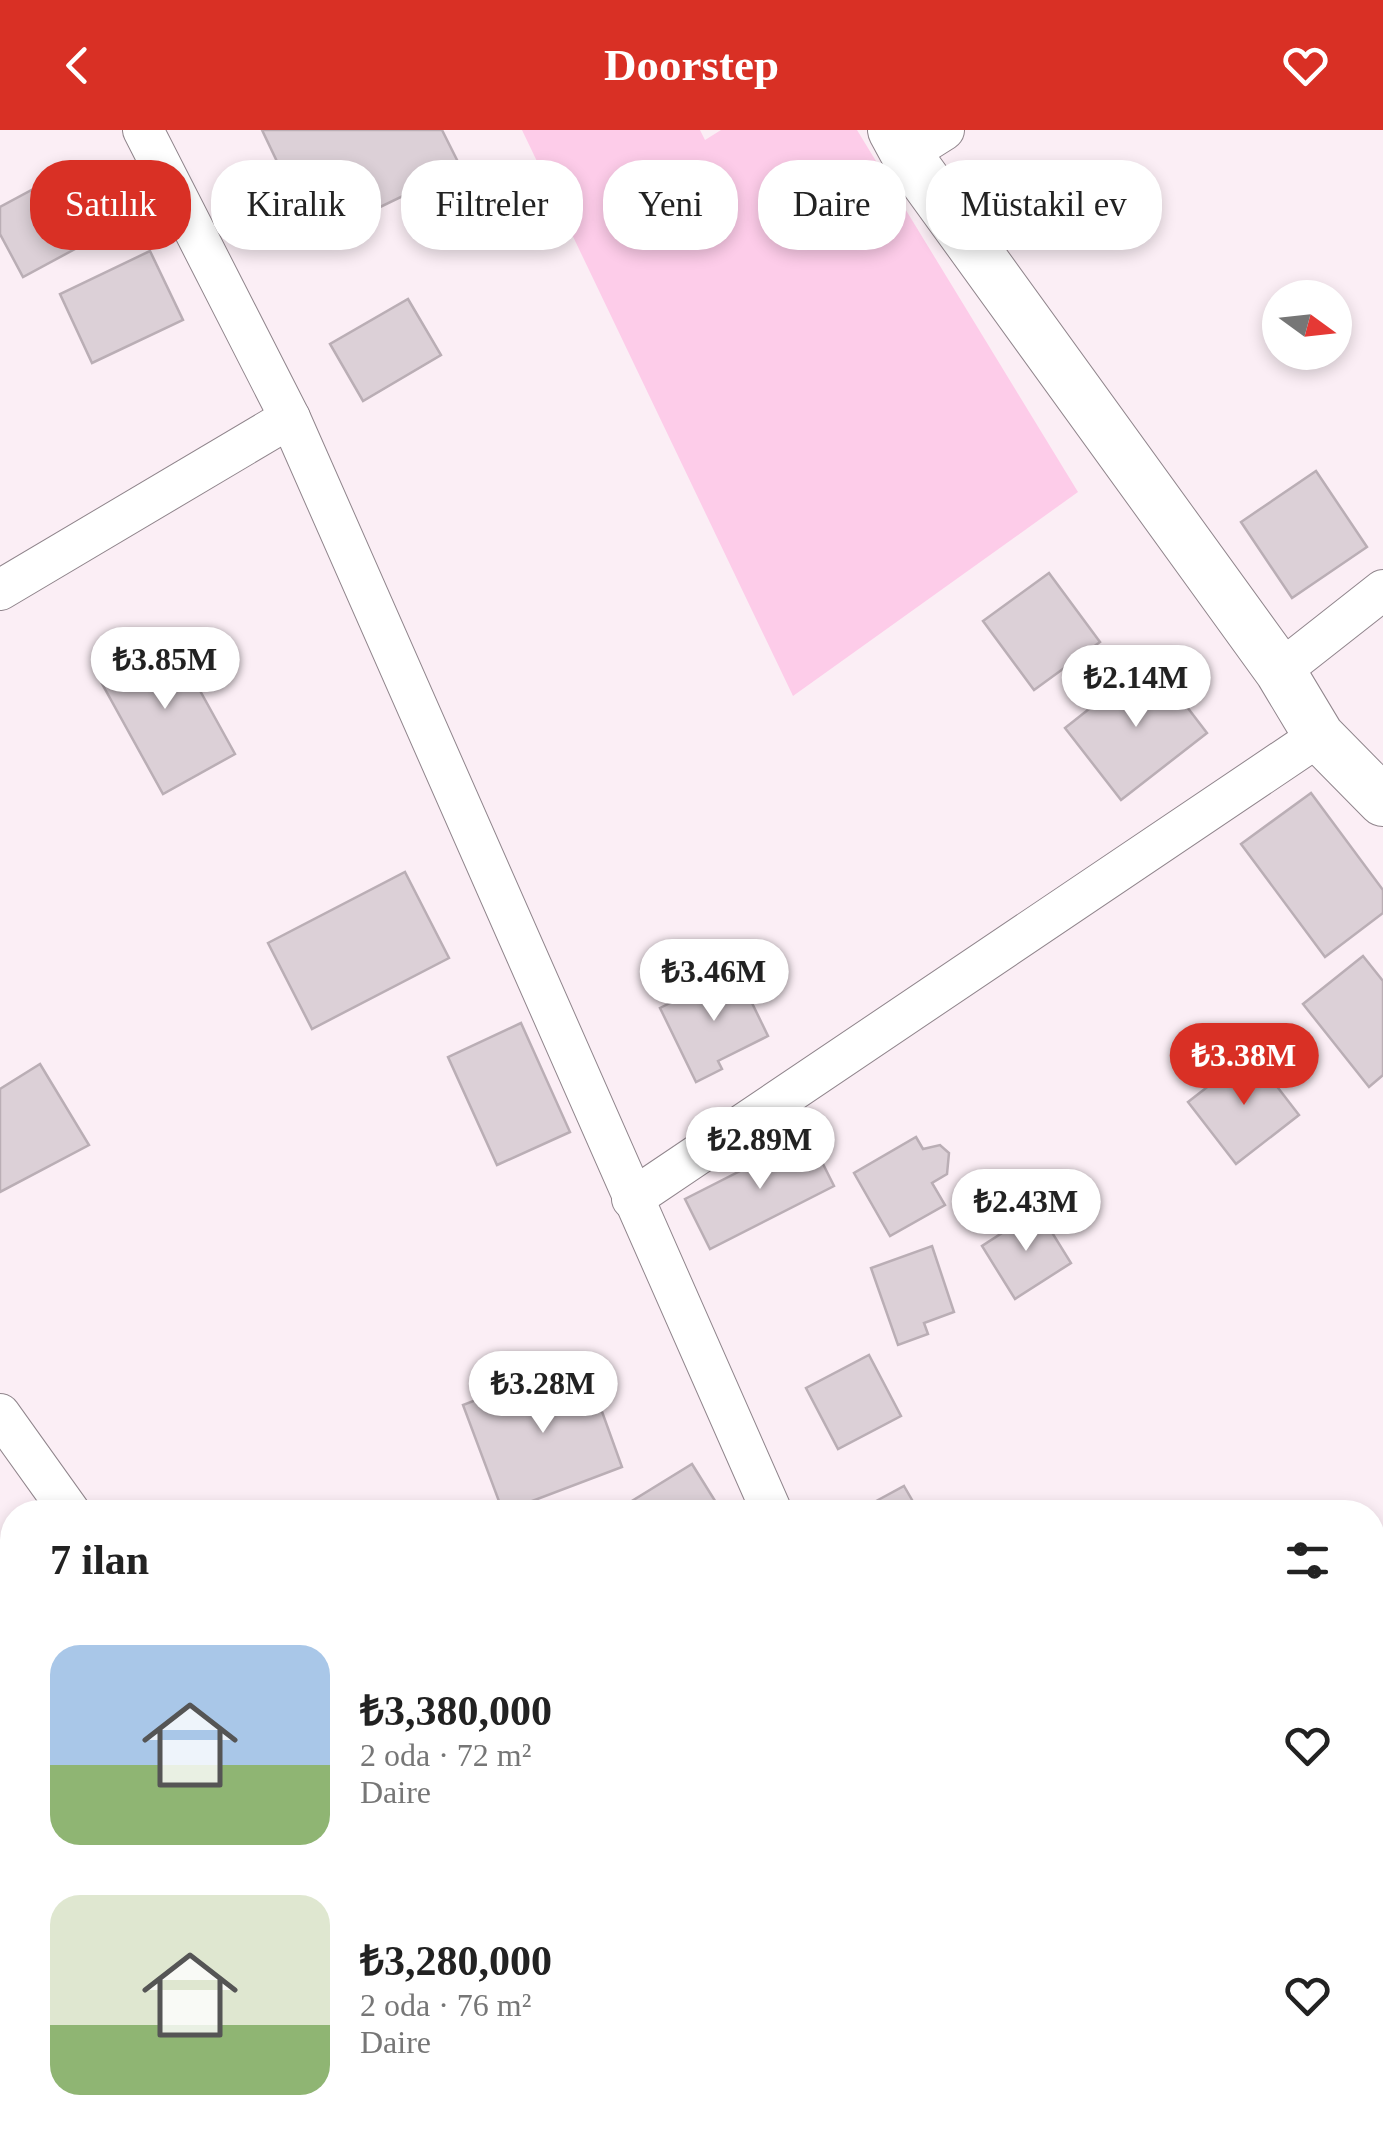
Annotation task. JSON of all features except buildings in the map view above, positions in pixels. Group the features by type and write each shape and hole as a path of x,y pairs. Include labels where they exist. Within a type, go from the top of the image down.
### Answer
{"street":[{"path":"143,130 290,418 767,1500"},
{"path":"914,138 1280,671 1319,736 1383,801"},
{"path":"0,590 290,418"},
{"path":"1280,671 1383,590"},
{"path":"632,1199 1319,736"},
{"path":"1,1418 61,1500"}],"shaded area":[{"path":"522,130 700,130 705,140 721,130 857,130 875,160 758,160 758,250 906,250 906,210 926,243 926,250 930,250 1078,492 793,696 579,250 583,250 583,160 536,160"}]}
